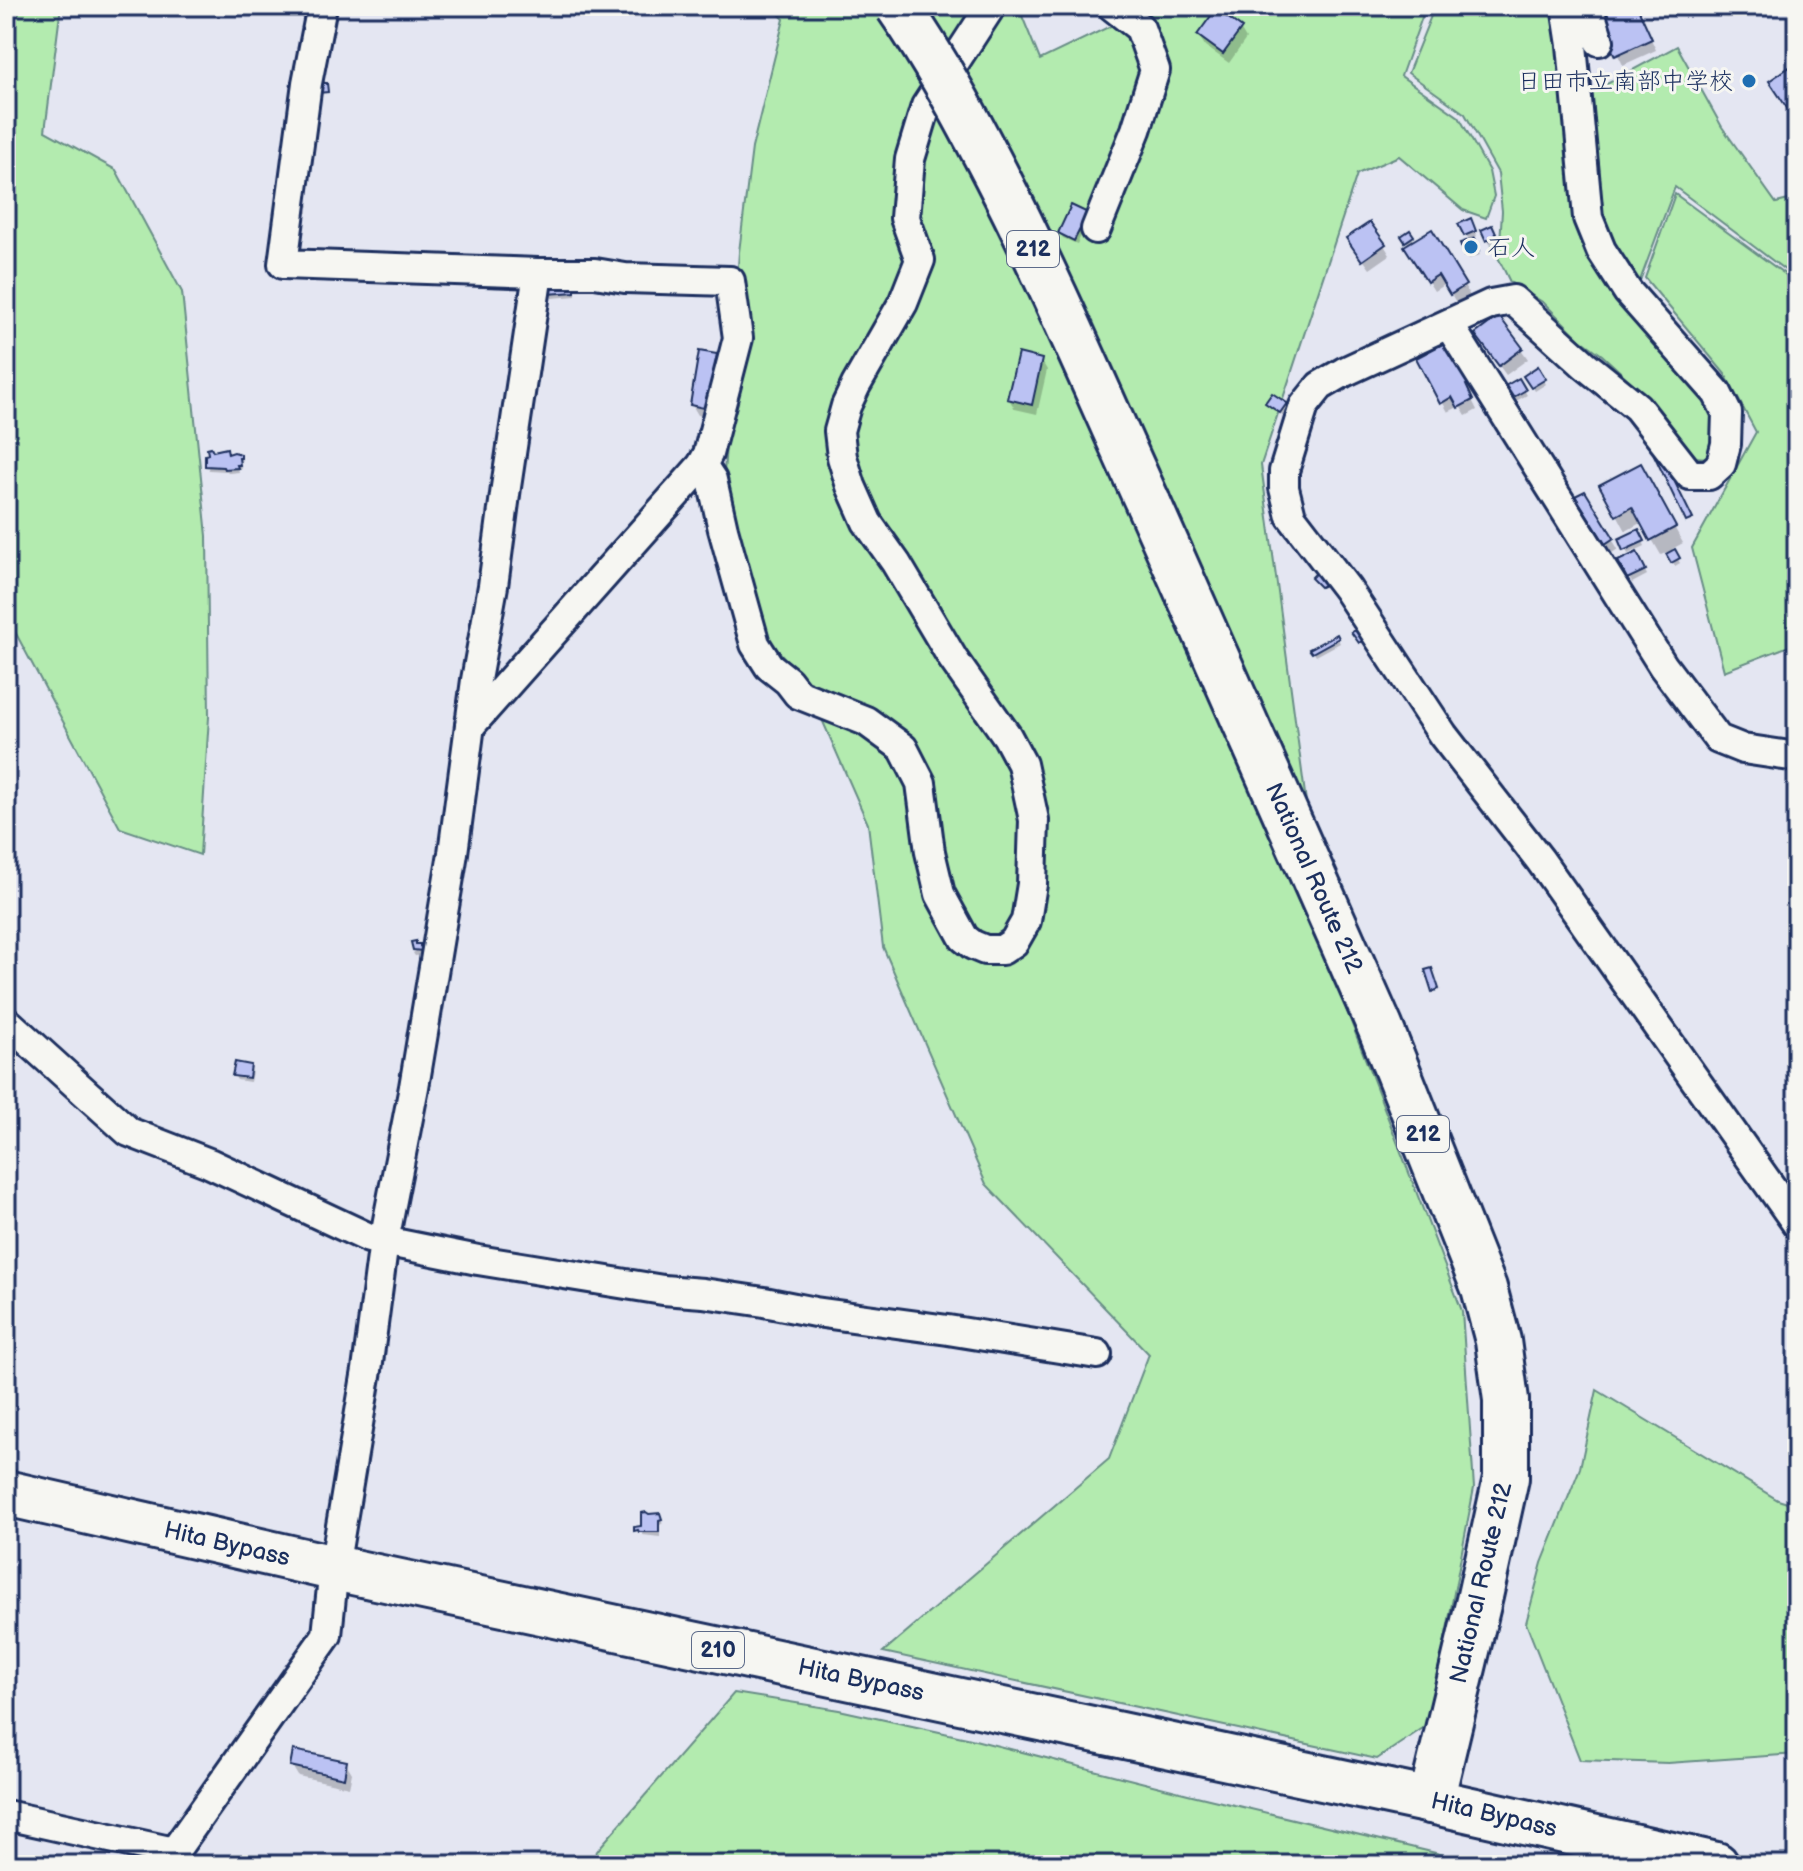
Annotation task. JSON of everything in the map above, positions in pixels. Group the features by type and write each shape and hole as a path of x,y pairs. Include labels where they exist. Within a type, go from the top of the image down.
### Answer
{"highway":[{"name":"National Route 212","path":"898,6 972,129 1033,248 1380,1027 1484,1288 1498,1341 1506,1400 1506,1478 1431,1801"},
{"name":"Hita Bypass","path":"6,1493 334,1568 1431,1801 1716,1865"}],"street":[{"path":"322,6 307,83 283,264 595,273 625,278 730,281 738,338 708,454 702,465 470,726"},
{"path":"702,465 712,480 755,644 769,666 788,681 798,694 866,721 903,748 921,783 930,852 940,894 964,938 985,950 1002,950 1014,942 1026,921 1032,884 1034,820 1022,764 1007,736 953,659 896,563 867,522 842,457 839,431 846,406 903,303 920,260 905,218 910,159 926,106 991,6"},
{"path":"1096,229 1136,130 1155,70 1140,28 1112,6"},
{"path":"1566,6 1588,218 1601,250 1628,292 1717,393 1727,413 1726,444 1721,464 1709,475 1690,475 1637,407 1513,300 1491,304 1320,386 1304,406 1284,471 1284,488 1291,516 1347,589 1443,735 1540,860 1797,1224"},
{"path":"1588,6 1599,41"},
{"path":"6,1815 172,1859 327,1635 334,1568 367,1370 384,1241 448,884 538,273"},
{"path":"1449,325 1663,666 1718,739 1743,749 1797,757"},
{"path":"6,1021 129,1132 209,1163 369,1238 478,1260 663,1290 703,1293 1097,1354"}],"green space":[{"path":"6,6 61,6 45,131 116,170 182,292 207,536 209,717 200,855 120,828 6,615"},
{"path":"771,6 1018,6 1040,60 1152,6 1426,6 1401,76 1459,117 1489,171 1494,196 1486,218 1463,210 1399,156 1357,174 1261,465 1327,959 1462,1311 1474,1488 1429,1724 1377,1759 883,1652 1109,1459 1149,1354 986,1184 883,947 868,824 806,683 759,628 724,474 739,252 752,148 784,19"},
{"path":"1435,6 1557,6 1582,218 1703,386 1718,447 1708,458 1695,457 1678,440 1643,393 1580,339 1544,303 1510,282 1492,245 1500,243 1502,211 1498,173 1465,114 1408,73"},
{"path":"1677,46 1722,127 1776,203 1797,198 1797,279 1675,187 1638,286 1596,213 1590,93"},
{"path":"1675,194 1797,283 1797,643 1724,671 1692,548 1756,432 1725,374 1645,278"},
{"path":"1597,1390 1778,1500 1797,1506 1797,1754 1668,1763 1580,1760 1526,1623 1542,1563 1580,1468"},
{"path":"734,1693 839,1710 967,1738 1486,1865 587,1865"}],"building":[{"path":"1637,6 1652,39 1615,56 1592,7"},
{"path":"1718,6 1739,6 1722,15"},
{"path":"1216,9 1242,28 1223,54 1197,35"},
{"path":"1797,62 1797,123 1769,81"},
{"path":"319,81 327,83 328,92 318,93"},
{"path":"1071,205 1088,213 1074,241 1058,233"},
{"path":"1471,218 1476,231 1464,236 1458,224"},
{"path":"1370,222 1386,244 1362,261 1346,238"},
{"path":"1492,225 1497,236 1486,241 1481,230"},
{"path":"1432,229 1466,285 1450,295 1438,275 1427,282 1404,246"},
{"path":"1410,230 1414,236 1405,242 1401,236"},
{"path":"1475,238 1479,251 1465,256 1460,243"},
{"path":"575,281 575,292 548,294 547,283"},
{"path":"1499,316 1523,348 1499,366 1475,334"},
{"path":"1450,340 1472,382 1466,385 1473,400 1458,408 1452,397 1440,404 1416,358"},
{"path":"699,351 717,354 708,409 690,405"},
{"path":"1018,353 1042,359 1032,405 1007,399"},
{"path":"1538,366 1546,379 1531,388 1523,376"},
{"path":"1519,378 1526,390 1512,398 1505,386"},
{"path":"1272,393 1287,403 1280,413 1265,403"},
{"path":"211,447 213,451 227,448 228,454 241,454 238,468 205,466 207,448"},
{"path":"1660,452 1693,519 1686,522 1654,455"},
{"path":"1641,463 1676,527 1650,541 1632,507 1616,516 1599,485"},
{"path":"1585,491 1614,538 1605,544 1575,496"},
{"path":"1639,529 1645,541 1623,551 1618,539"},
{"path":"1675,549 1680,558 1671,563 1666,554"},
{"path":"1637,552 1646,570 1627,579 1618,561"},
{"path":"1321,568 1334,581 1320,587 1311,578"},
{"path":"1365,627 1368,636 1359,643 1351,632"},
{"path":"1337,634 1339,638 1312,653 1309,649"},
{"path":"416,941 416,944 423,945 422,951 413,950 411,942"},
{"path":"1432,968 1439,989 1432,992 1425,970"},
{"path":"235,1062 251,1065 249,1078 232,1076"},
{"path":"641,1513 660,1513 659,1532 634,1531 634,1527 641,1526"},
{"path":"293,1750 347,1761 344,1778 290,1766"}],"place":[{"name":"日田市立南部中学校","path":"1749,81"},
{"name":"石人","path":"1471,247"}]}
